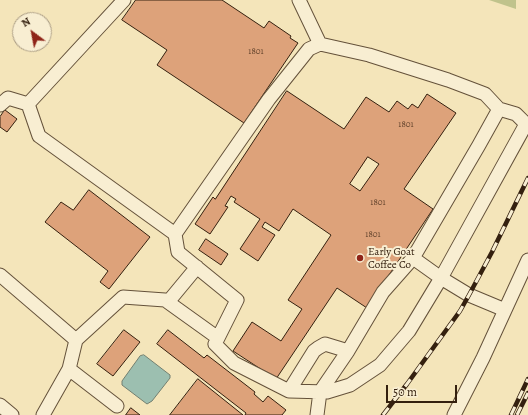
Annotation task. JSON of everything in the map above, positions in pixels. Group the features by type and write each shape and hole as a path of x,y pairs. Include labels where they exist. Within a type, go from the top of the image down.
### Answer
{"street":[{"path":"28,104 124,0"},
{"path":"298,0 320,44"},
{"path":"320,44 369,56 448,80 485,94 499,109 516,114 526,124 441,278 409,331 380,365 350,385 327,392 289,391 234,363 215,344 237,300 178,252 175,234 269,99 309,49 320,44"},
{"path":"0,105 8,98 28,104"},
{"path":"28,104 39,136 175,234"},
{"path":"318,415 320,392 384,292 413,258 499,109"},
{"path":"413,258 441,278 470,295 505,310"},
{"path":"454,415 483,358 528,260"},
{"path":"168,302 197,267"},
{"path":"0,275 76,340"},
{"path":"43,415 69,369 76,340 123,297 164,300 218,338"},
{"path":"289,391 314,351 318,348 325,344 348,350"},
{"path":"69,369 117,406"},
{"path":"0,404 12,415"}],"green space":[{"path":"489,0 516,0 516,9"}],"shaded area":[{"path":"144,355 170,375 170,378 152,401 147,404 122,385 122,381 140,356"}],"building":[{"path":"136,0 222,0 264,28 269,21 291,36 290,38 298,43 244,123 157,65 167,50 122,20"},
{"path":"287,91 344,129 366,97 389,112 397,101 408,109 412,104 418,108 427,94 456,113 404,189 433,209 367,308 337,288 276,379 233,351 252,322 281,341 302,309 288,300 331,235 293,209 279,231 265,222 262,227 275,235 258,261 240,249 260,219 234,202 236,199 231,196 225,206 228,207 210,234 195,224 213,197 215,199","holes":["368,157 379,164 360,191 350,184"]},
{"path":"5,110 17,119 7,132 0,127 0,117"},
{"path":"89,190 150,237 109,289 100,282 108,271 45,222 61,202 73,210"},
{"path":"206,239 228,254 221,265 199,250"},
{"path":"124,330 140,342 113,376 97,364"},
{"path":"168,330 204,358 207,355 255,392 254,394 263,402 268,396 286,410 282,415 245,415 246,413 157,344"},
{"path":"198,379 243,415 170,415"},
{"path":"131,408 140,415 126,415"}],"railway":[{"path":"383,415 460,311 492,252 528,178"},
{"path":"511,415 528,379"},
{"path":"517,415 528,393"}],"place":[{"name":"Early Goat Coffee Co","path":"360,258"}]}
